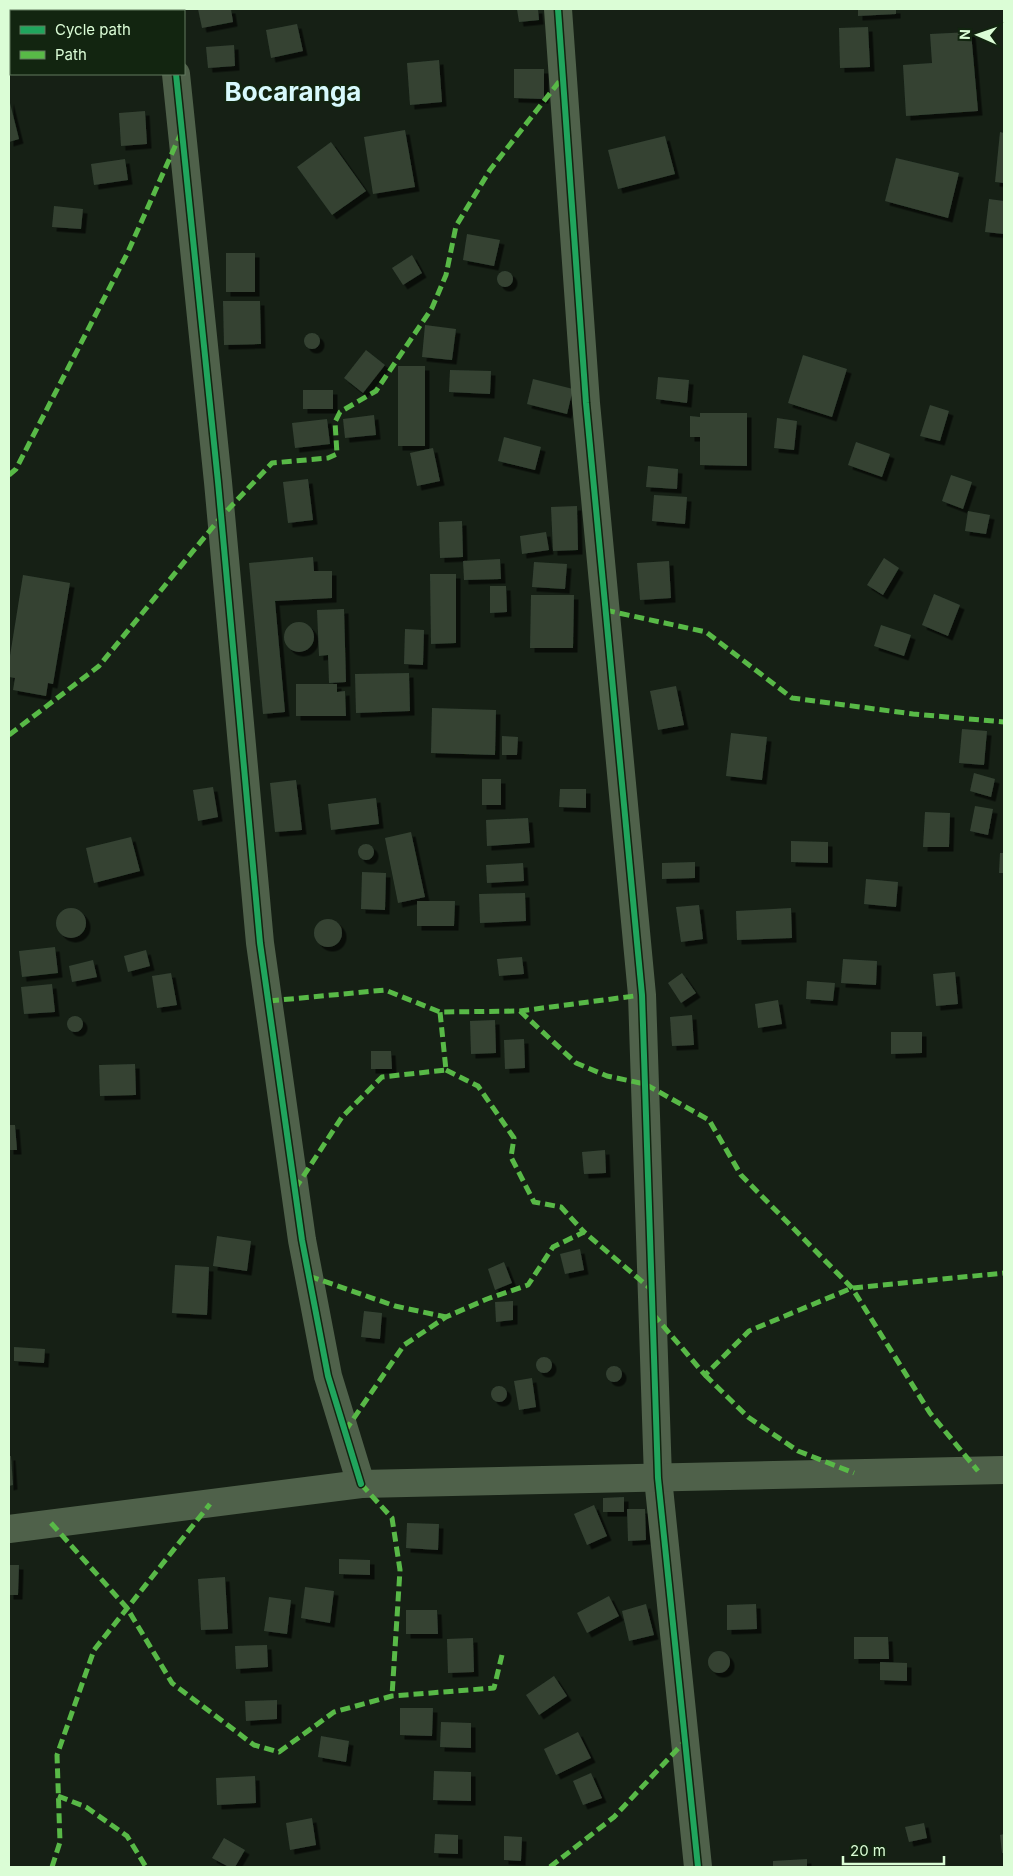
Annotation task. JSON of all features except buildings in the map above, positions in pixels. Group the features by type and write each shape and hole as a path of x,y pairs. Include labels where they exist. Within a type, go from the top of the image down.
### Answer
{"street":[{"path":"558,9 586,403 642,995 658,1478 698,1867"},
{"path":"176,75 218,482 260,943 302,1240 328,1376 362,1484"},
{"path":"9,1528 362,1484 1004,1470"}],"marked path":[{"path":"9,735 99,666 221,517 272,463 328,458 337,454 335,422 340,412 376,391 432,308 446,275 456,226 490,170 562,78"},
{"path":"9,475 16,469 127,254 181,133"},
{"path":"605,610 706,632 792,698 913,714 1004,722"},
{"path":"269,1001 385,990 440,1012 520,1011 642,995"},
{"path":"520,1011 576,1063 607,1076 645,1084 709,1120 741,1175 852,1288 930,1413 978,1471"},
{"path":"295,1189 342,1117 382,1077 446,1070 440,1012"},
{"path":"446,1070 478,1086 514,1138 511,1157 534,1202 561,1207 584,1232"},
{"path":"345,1431 404,1345 446,1317 487,1299 528,1285 553,1247 584,1232 652,1290"},
{"path":"653,1314 705,1375 749,1331 852,1288 1004,1273"},
{"path":"309,1276 395,1306 446,1317"},
{"path":"705,1375 748,1417 798,1451 854,1473"},
{"path":"361,1484 392,1518 400,1570 392,1696"},
{"path":"52,1867 60,1842 57,1755 94,1650 210,1504"},
{"path":"51,1523 127,1608 172,1683 254,1745 279,1752 334,1712 392,1696 494,1688 502,1655"},
{"path":"550,1867 614,1817 685,1741"},
{"path":"58,1796 86,1807 127,1836 146,1867"}],"cycle path":[{"path":"558,9 586,403 642,995 658,1478 698,1867"},
{"path":"176,75 218,482 260,943 302,1240 328,1376 361,1484"}],"district":[{"name":"Bocaranga","path":"293,92"}]}
